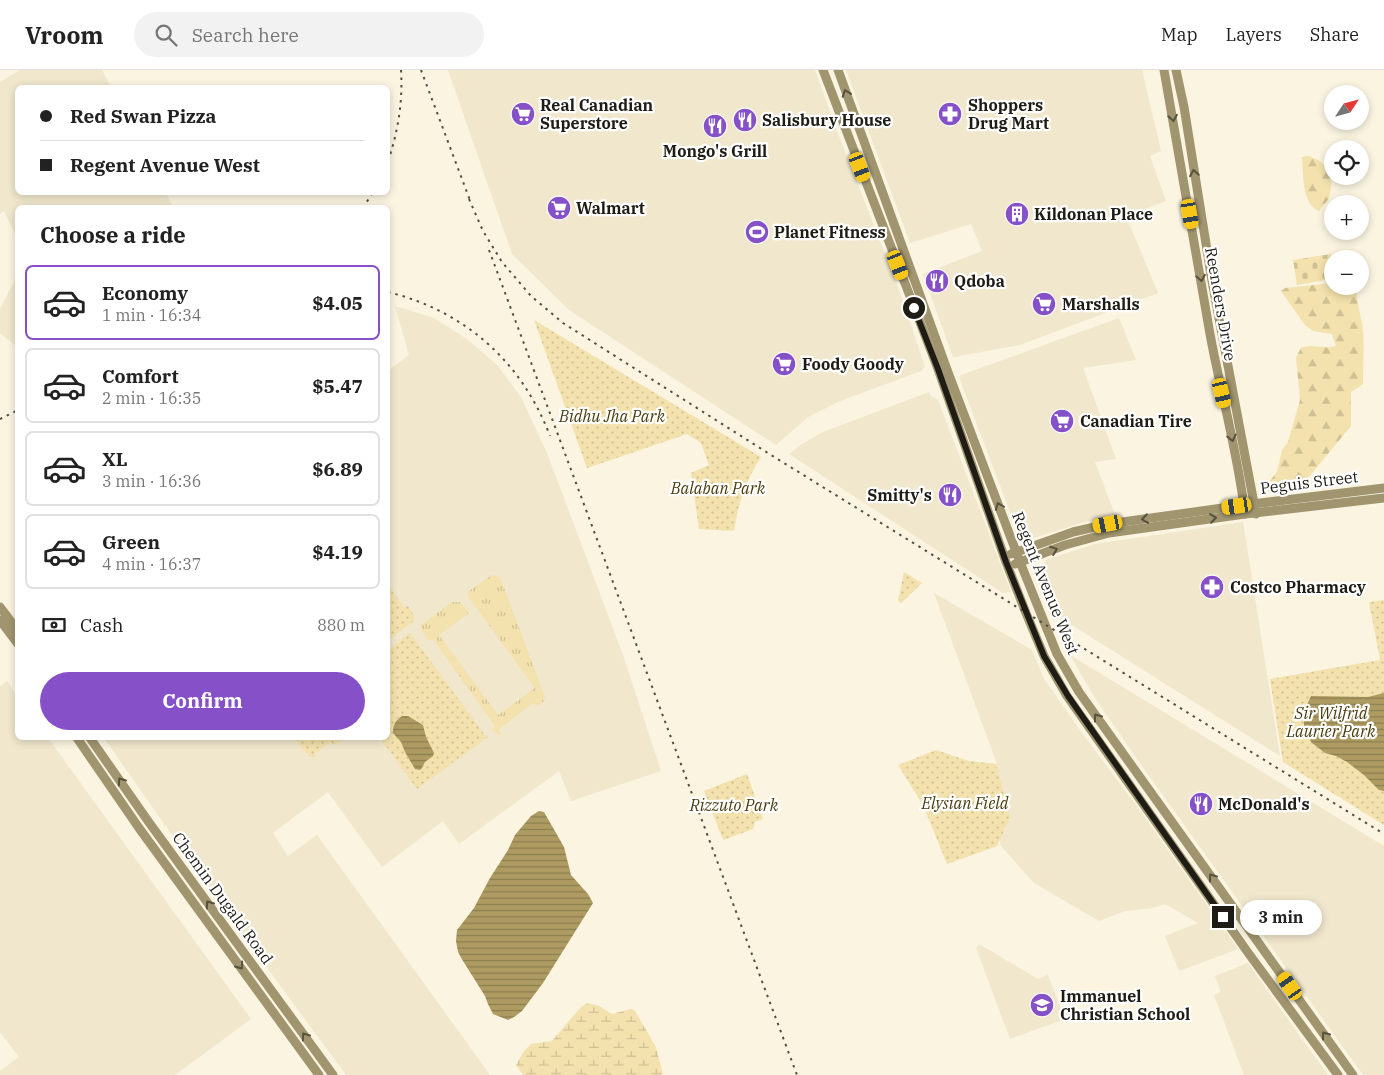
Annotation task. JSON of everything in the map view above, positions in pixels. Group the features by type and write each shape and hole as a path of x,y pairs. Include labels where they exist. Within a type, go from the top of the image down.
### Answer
{"main road":[{"name":"Regent Avenue West","path":"823,70 938,369 1004,556 1044,656 1068,696 1101,744 1249,954 1338,1075"},
{"name":"Regent Avenue West","path":"838,70 1016,552 1057,654 1079,692 1353,1075"},
{"name":"Reenders Drive","path":"1164,70 1214,351 1232,439 1250,509"},
{"name":"Reenders Drive","path":"1176,70 1184,107 1250,509"},
{"path":"865,180 881,188"},
{"path":"871,195 879,198 887,205"},
{"path":"892,249 904,252"},
{"path":"904,280 909,264"},
{"path":"908,292 918,288"},
{"name":"Peguis Street","path":"1008,566 1065,545 1110,533 1384,488"},
{"name":"Peguis Street","path":"1004,556 1061,536 1108,524 1250,509 1278,509 1384,498"},
{"path":"0,607 15,627"},
{"path":"0,620 15,640"},
{"path":"1101,744 1110,736"},
{"name":"Chemin Dugald Road","path":"78,740 319,1075"},
{"name":"Chemin Dugald Road","path":"91,740 148,822 333,1075"},
{"path":"1176,850 1194,852"}],"shaded area":[{"path":"20,70 102,70 110,85 15,85 15,195 167,195 172,205 15,205 15,234 4,211 0,214 0,82"},
{"path":"448,70 815,70 900,292 925,367 921,371 840,401 808,417 776,445 569,310 512,254"},
{"path":"846,70 1142,70 1161,151 1150,156 1166,201 1126,216 1158,293 1020,345 953,357 923,274 982,251 971,224 910,243"},
{"path":"15,280 15,345 0,333 0,309"},
{"path":"395,306 434,318 467,339 497,365 521,397 547,453 623,655 661,771 571,801 559,771 459,844 443,821 382,867 328,792 273,833 288,856 317,835 490,1075 346,1075 221,905 105,740 390,740 390,369 409,355"},
{"path":"1119,318 1136,360 1083,368 1116,459 1095,462 1115,515 1081,523 1027,540 1019,536 959,377"},
{"path":"929,392 931,396 938,400 1011,592 1003,593 789,454 823,432"},
{"path":"1243,522 1280,756 1056,615 1051,614 1034,573 1045,567 1045,560 1095,544"},
{"path":"934,593 1032,650 1044,679 1238,949 1179,971 1165,936 1198,923 1165,904 1152,908 1125,911 1099,921 1034,883 1000,845 996,761"},
{"path":"1070,655 1384,846 1384,1075 1363,1075 1137,759 1095,698"},
{"path":"7,681 15,693 15,740 49,740 251,1019 175,1075 0,1075 0,1071 19,1057 0,1032 0,687"},
{"path":"1384,693 1384,791 1379,790 1347,762 1325,753 1311,742 1304,725 1304,711 1311,696 1368,697"},
{"path":"402,716 408,716 423,725 426,737 434,753 420,770 415,769 401,742 393,733 395,723"},
{"path":"539,811 544,812 564,847 571,875 588,894 593,903 543,983 522,1011 508,1020 493,1014 485,996 458,952 457,930 474,908 515,835 531,816"},
{"path":"979,944 1038,979 1048,975 1065,1019 1010,1039 976,948"},
{"path":"1248,963 1328,1075 1244,1075 1214,995 1221,992 1215,976"}],"green space":[{"path":"1302,157 1314,158 1323,164 1324,185 1331,185 1330,195 1324,195 1324,205 1319,211 1313,208 1306,195"},
{"path":"1324,255 1324,280 1297,285 1293,260"},
{"path":"1324,284 1324,295 1357,295 1362,326 1363,384 1351,392 1351,426 1298,490 1265,493 1267,484 1277,472 1282,450 1288,442 1300,400 1296,357 1301,348 1336,346 1332,334 1313,331 1305,325 1281,291 1285,288"},
{"name":"Bidhu Jha Park","path":"534,320 761,457 743,492 734,531 699,529 691,473 709,465 701,443 687,434 587,468"},
{"path":"904,572 922,583 901,603 898,601"},
{"path":"492,575 499,577 501,580 545,697 538,706 532,704 498,730 501,734 498,735 492,729 495,726 433,639 429,641 421,630 421,625 452,602 460,602 469,613 439,635 498,715 535,688 469,598 469,591"},
{"path":"390,588 404,608 408,606 415,617 414,621 390,639"},
{"name":"Sir Wilfrid Laurier Park","path":"1384,600 1384,825 1283,762 1270,679 1380,660 1369,602"},
{"path":"410,633 488,737 417,789 381,740 390,740 390,648"},
{"path":"296,740 343,740 334,745 331,742 314,754 316,758 310,757"},
{"name":"Elysian Field","path":"936,750 969,761 996,764 1010,817 997,846 947,864 923,805 898,765"},
{"name":"Rizzuto Park","path":"747,774 763,819 755,822 753,829 723,840 704,791"},
{"path":"587,1003 599,1006 612,1014 631,1009 635,1011 656,1047 663,1075 523,1075 516,1065 524,1051 531,1044 552,1041 580,1008"}],"railway":[{"path":"390,155 399,116 401,70"},
{"path":"421,70 471,203"},
{"path":"365,205 371,195"},
{"path":"469,199 483,231 502,262 531,296 563,323 771,455 1384,834"},
{"path":"489,250 797,1075"},
{"path":"390,293 442,312 466,326 487,343 507,363 524,385 538,409 550,436"},
{"path":"0,419 15,412"}],"place":[{"name":"Real Canadian Superstore","path":"523,114"},
{"name":"Shoppers Drug Mart","path":"950,114"},
{"name":"Salisbury House","path":"745,120"},
{"name":"Mongo's Grill","path":"715,126"},
{"name":"Walmart","path":"559,208"},
{"name":"Kildonan Place","path":"1017,214"},
{"name":"Planet Fitness","path":"757,232"},
{"name":"Qdoba","path":"937,281"},
{"name":"Marshalls","path":"1044,304"},
{"name":"Foody Goody","path":"784,364"},
{"name":"Canadian Tire","path":"1062,421"},
{"name":"Smitty's","path":"950,495"},
{"name":"Costco Pharmacy","path":"1212,587"},
{"name":"McDonald's","path":"1201,804"},
{"name":"Immanuel Christian School","path":"1042,1005"}],"route":[{"path":"914,308 938,369 1006,562 1044,656 1068,696 1223,917"}],"park label":[{"name":"Balaban Park","path":"718,488"}]}
